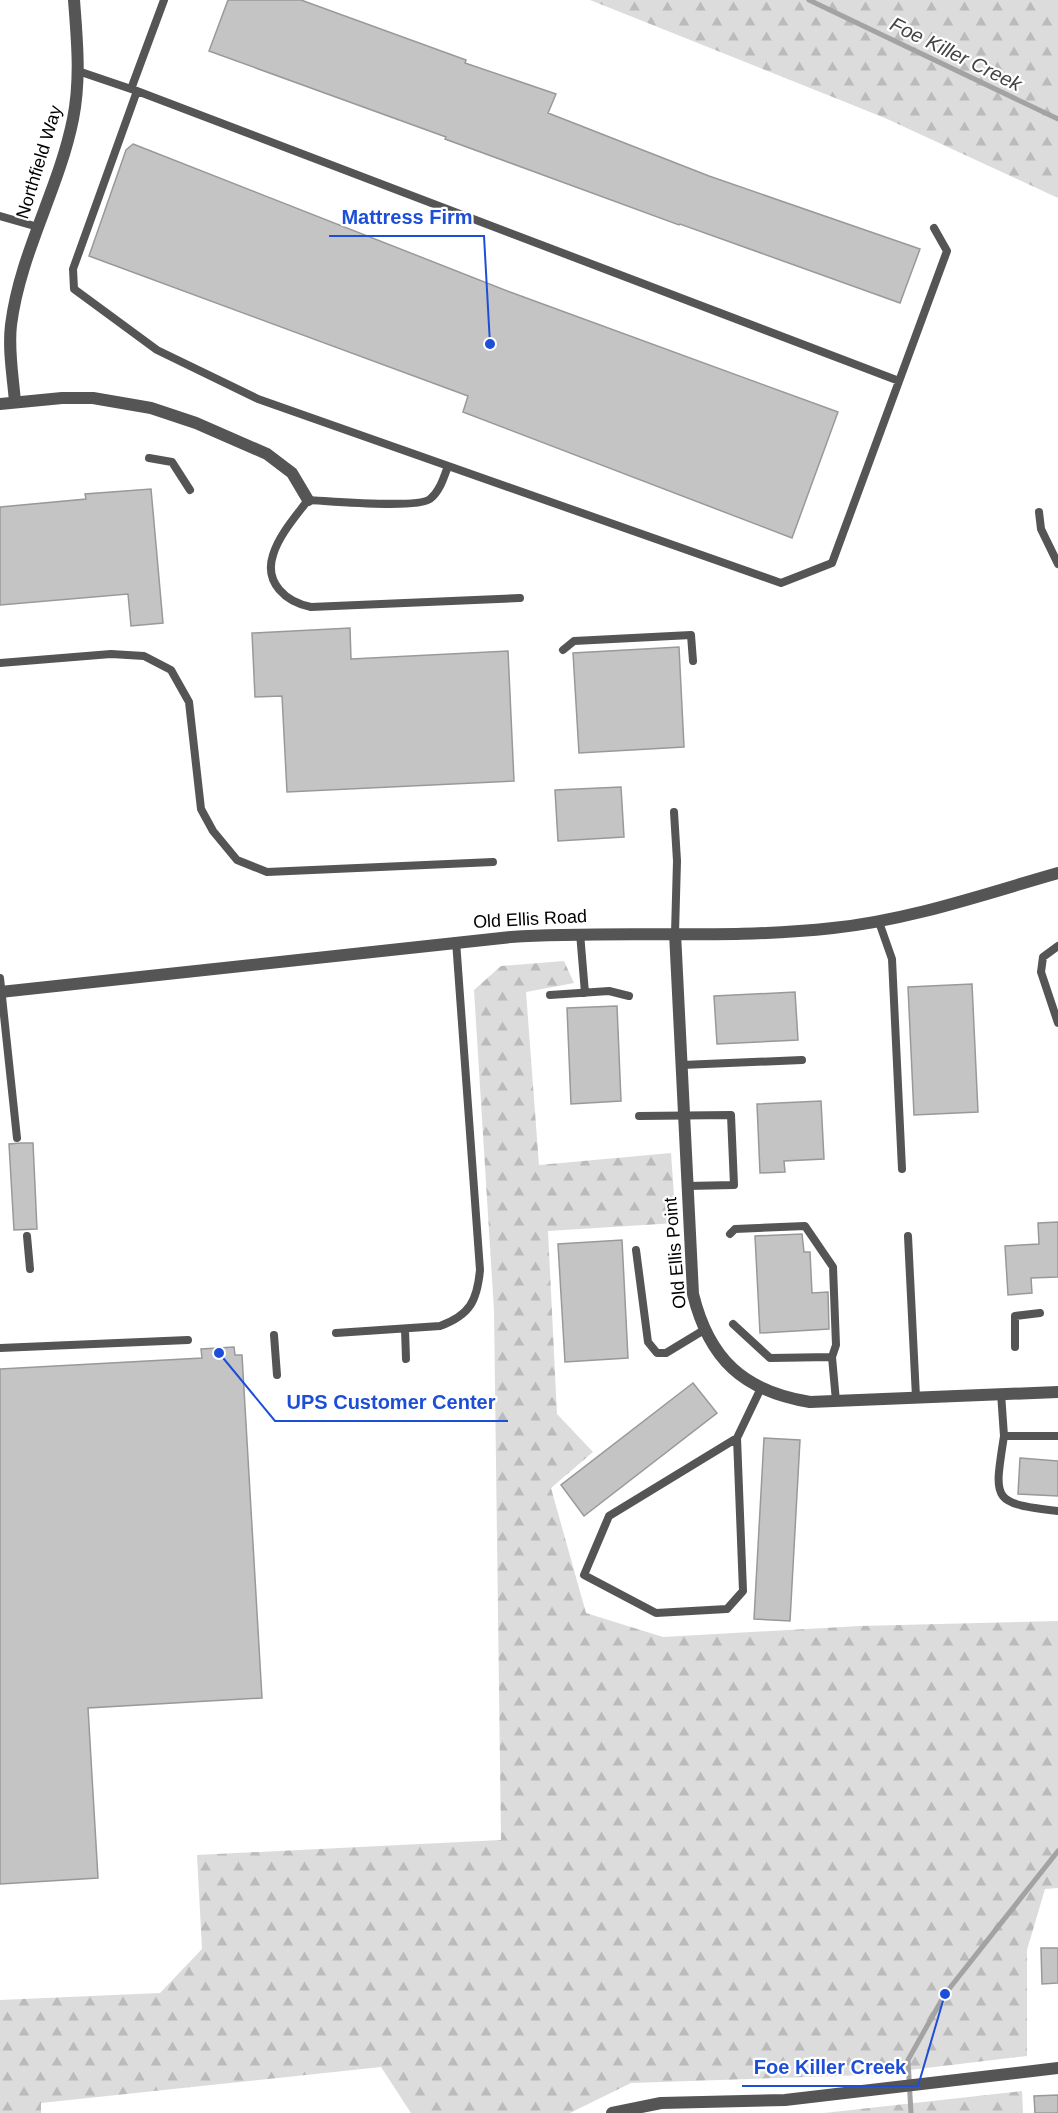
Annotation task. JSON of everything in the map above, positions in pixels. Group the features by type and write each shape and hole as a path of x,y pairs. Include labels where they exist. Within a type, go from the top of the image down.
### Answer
{"street":[{"name":"Northfield Way","path":"15,402 10,351 11,326 22,273 67,142 77,95 74,0"},
{"path":"0,404 62,398 93,398 129,403 174,415 267,454 292,473 308,500"},
{"name":"Old Ellis Road","path":"1,992 456,941 580,933 794,932 879,922 1058,873"},
{"name":"Old Ellis Point","path":"675,933 693,1294 699,1320 710,1343 724,1361 741,1376 761,1388 785,1398 810,1402 1058,1392"},
{"path":"612,2113 661,2103 785,2100 1058,2068"}],"lane":[{"path":"164,0 73,269 74,289 157,350 258,399 781,583 832,563 947,251 934,228"},
{"path":"78,71 134,90 899,381"},
{"path":"0,216 38,227"},
{"path":"148,458 172,462 190,490"},
{"path":"448,466 440,487 430,499 420,503 403,505 308,500 285,531 273,555 272,573 276,585 284,596 297,604 311,607 520,598"},
{"path":"1039,512 1041,529 1058,564"},
{"path":"563,650 574,640 691,635 693,661"},
{"path":"0,663 111,654 144,656 171,669 189,702 201,810 213,831 237,860 267,872 493,862"},
{"path":"674,812 677,861 675,933"},
{"path":"879,922 892,959 902,1169"},
{"path":"580,933 585,993"},
{"path":"336,1333 440,1326 454,1321 474,1302 480,1270 456,941"},
{"path":"1058,946 1043,957 1041,972 1058,1023"},
{"path":"0,978 17,1138"},
{"path":"550,996 609,991 629,996"},
{"path":"682,1065 802,1060"},
{"path":"639,1116 731,1115 734,1185 687,1186"},
{"path":"730,1234 735,1229 805,1227 833,1267 836,1345 832,1357 836,1401"},
{"path":"27,1236 30,1269"},
{"path":"908,1236 916,1397"},
{"path":"636,1250 648,1342 657,1353 666,1353 704,1330"},
{"path":"1015,1347 1015,1316 1040,1313"},
{"path":"733,1324 770,1359 832,1357"},
{"path":"405,1329 406,1359"},
{"path":"274,1335 276,1375"},
{"path":"0,1348 188,1340"},
{"path":"737,1438 609,1516 584,1575 656,1612 727,1609 743,1591 737,1438 761,1388"},
{"path":"1001,1393 1004,1436 997,1480 1000,1492 1006,1500 1019,1506 1058,1511"},
{"path":"1004,1436 1058,1436"}],"green space":[{"path":"590,0 1058,0 1058,198 885,118"},
{"path":"564,961 574,983 526,992 539,1165 671,1153 676,1223 548,1231 557,1414 593,1452 551,1488 586,1613 663,1637 860,1626 1058,1621 1058,1888 1045,1889 1027,1950 1027,2056 868,2075 631,2083 570,2113 411,2113 381,2067 41,2103 41,2113 0,2113 0,2000 160,1993 202,1949 197,1855 501,1840 494,1311 474,990 501,966"},
{"path":"1022,2091 1023,2113 824,2113"}],"building":[{"path":"228,0 301,0 466,60 465,63 556,94 548,113 709,176 920,249 900,303 679,225 209,51"},
{"path":"133,144 510,292 838,412 792,538 463,412 468,396 89,256 126,150"},
{"path":"151,489 163,623 131,626 128,594 0,605 0,507 86,499 85,494"},
{"path":"350,628 351,659 508,651 514,781 287,792 282,696 255,697 252,633"},
{"path":"679,647 684,747 579,753 573,653"},
{"path":"621,787 624,837 558,841 555,790"},
{"path":"972,984 978,1112 914,1115 908,987"},
{"path":"795,992 798,1040 717,1044 714,996"},
{"path":"617,1006 621,1101 571,1104 567,1008"},
{"path":"821,1101 824,1159 784,1161 785,1172 760,1173 757,1104"},
{"path":"33,1143 37,1229 14,1230 9,1144"},
{"path":"1058,1222 1058,1277 1031,1278 1032,1293 1008,1295 1005,1246 1039,1244 1038,1223"},
{"path":"802,1234 804,1252 810,1252 812,1293 828,1292 829,1329 760,1333 755,1236"},
{"path":"622,1240 628,1358 565,1362 558,1244"},
{"path":"234,1347 235,1355 242,1355 262,1698 88,1708 98,1878 0,1884 0,1369 202,1358 201,1349"},
{"path":"693,1383 717,1413 584,1516 561,1485"},
{"path":"764,1438 800,1440 790,1621 754,1619"},
{"path":"1020,1458 1058,1461 1058,1496 1018,1494"},
{"path":"1041,1948 1058,1948 1058,1983 1042,1984"},
{"path":"1058,2095 1058,2113 1035,2113 1034,2096"}],"waterway":[{"name":"Foe Killer Creek","path":"809,0 1058,119"},
{"name":"Foe Killer Creek","path":"911,2113 908,2060 945,1994 1058,1851"}],"place":[{"name":"Mattress Firm","path":"490,344"},
{"name":"UPS Customer Center","path":"219,1353"},
{"name":"Foe Killer Creek","path":"945,1994"}]}
